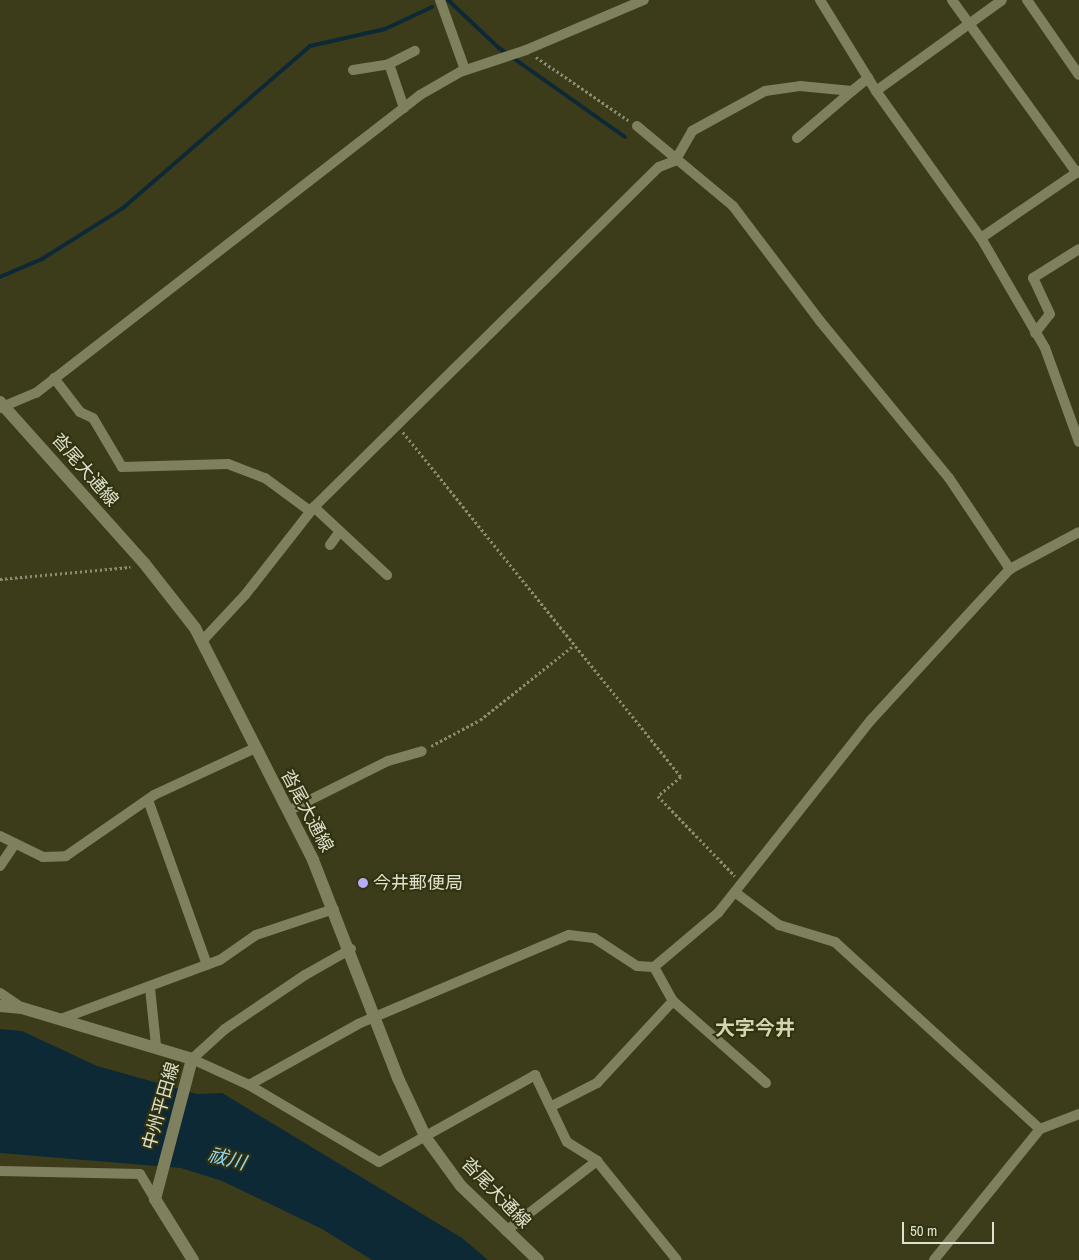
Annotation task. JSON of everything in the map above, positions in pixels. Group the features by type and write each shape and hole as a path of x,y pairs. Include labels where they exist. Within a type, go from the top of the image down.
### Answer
{"main road":[{"name":"沓尾大通線","path":"2,406 144,563 203,640 253,749 288,811 334,909 377,1017 398,1078 426,1138 461,1186 538,1260"},
{"name":"中州平田線","path":"0,1006 22,1008 156,1045 191,1061 159,1177 155,1199"},
{"path":"155,1199 193,1260"}],"street":[{"path":"440,0 465,70"},
{"path":"2,406 36,393 404,108 465,70 526,50 644,0"},
{"path":"820,0 876,90 981,238 1045,348 1079,442"},
{"path":"952,0 1078,172 981,238"},
{"path":"876,90 1002,0"},
{"path":"1027,0 1079,75"},
{"path":"354,70 389,64 415,51"},
{"path":"389,64 404,108"},
{"path":"797,138 868,78"},
{"path":"203,640 245,595 312,509 659,167 675,161 692,131 765,91 800,86 852,91"},
{"path":"637,126 675,161 733,206 820,321 950,478 1010,569"},
{"path":"1035,333 1050,314 1033,278 1079,249"},
{"path":"54,378 80,412 93,418 122,467 228,464 265,478 312,509 387,575"},
{"path":"330,545 340,532"},
{"path":"249,1085 377,1017 577,934 594,938 637,966 654,967 718,913 736,893 871,720 1010,569 1079,532"},
{"path":"0,836 43,857 66,856 148,800 253,749"},
{"path":"288,811 388,761 422,751"},
{"path":"148,800 207,964"},
{"path":"0,866 15,844"},
{"path":"736,893 779,925 835,942 1040,1129"},
{"path":"60,1019 150,988 207,964 256,935 334,909"},
{"path":"351,949 305,975 225,1030 191,1061 249,1085 379,1162 426,1138 535,1075 552,1106 567,1142 597,1161 677,1260"},
{"path":"654,967 674,1001 766,1083"},
{"path":"150,988 156,1045"},
{"path":"0,993 22,1008"},
{"path":"552,1106 597,1082 674,1001"},
{"path":"934,1260 1040,1129 1079,1114"},
{"path":"506,1231 597,1161"},
{"path":"0,1171 140,1174 155,1199"}],"path":[{"path":"526,50 637,126"},
{"path":"397,425 681,777 658,796 744,884"},
{"path":"0,579 127,567"},
{"path":"422,751 480,720 574,644"}],"water":[{"name":"祓川","path":"0,1029 22,1031 97,1066 197,1094 222,1093 462,1238 488,1260 372,1260 322,1229 222,1181 181,1168 0,1153"}],"waterway":[{"path":"448,0 499,48 625,137"},
{"path":"0,277 42,259 123,208 310,46 385,29 432,7"}],"place":[{"name":"今井郵便局","path":"363,883"}],"district":[{"name":"大字今井","path":"755,1027"}]}
